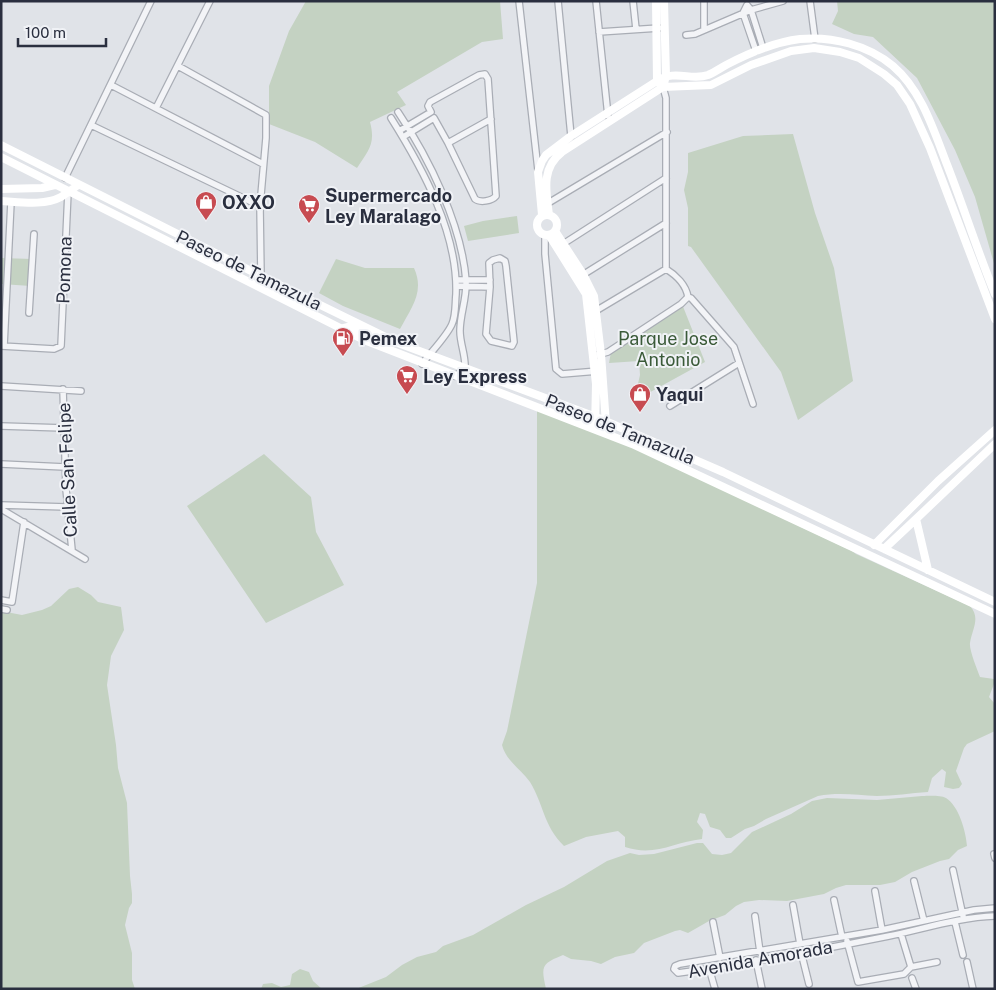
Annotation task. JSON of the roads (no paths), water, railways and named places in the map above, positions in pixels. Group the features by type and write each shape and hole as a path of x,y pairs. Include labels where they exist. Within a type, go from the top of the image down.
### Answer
{"street":[{"path":"1,190 55,186 65,178 151,1"},
{"path":"156,108 210,1"},
{"path":"519,1 538,172 545,210 557,221 550,234 545,254 556,369 562,374 598,371"},
{"path":"558,1 571,136"},
{"path":"596,1 609,122"},
{"path":"634,1 636,29"},
{"path":"545,210 546,176 553,159 609,122 660,84 666,76 661,27 656,1"},
{"path":"664,1 661,27 660,84 666,98 666,269"},
{"path":"704,1 704,30"},
{"path":"748,5 783,1"},
{"path":"810,1 816,48"},
{"path":"686,34 695,34 743,14 748,5"},
{"path":"748,5 760,50"},
{"path":"743,14 760,50"},
{"path":"599,32 661,27"},
{"path":"666,76 709,74 760,50 783,42 815,39 848,43 880,57 893,66 919,97 933,129 995,294"},
{"path":"538,172 546,155 571,136 660,84 711,85 751,65 791,51 816,48 840,52 859,58 897,85 910,104 992,301 995,319"},
{"path":"726,65 732,74"},
{"path":"178,66 266,115 260,206 261,276"},
{"path":"485,74 488,79 491,119 497,190 494,198 479,201 475,199 428,106 430,102 485,74"},
{"path":"111,85 264,164"},
{"path":"398,112 412,132 428,163 460,245 466,283 460,333 465,354 465,369 455,376"},
{"path":"399,131 433,115"},
{"path":"403,137 433,115"},
{"path":"391,118 423,173 446,229 456,283 452,326 422,364"},
{"path":"448,143 491,119"},
{"path":"91,125 260,206"},
{"path":"924,134 933,129"},
{"path":"580,276 563,244 550,234 539,232 536,226 538,220 545,210 667,132"},
{"name":"Paseo de Tamazula","path":"1,145 374,332 465,369 596,417 723,472 995,602"},
{"name":"Paseo de Tamazula","path":"1,158 373,345 595,430 659,457 995,614"},
{"path":"563,244 666,178"},
{"path":"1,201 47,201 60,198 78,185"},
{"name":"Pomona","path":"2,346 59,348 61,343 68,192"},
{"path":"2,346 6,312 11,202"},
{"path":"580,276 666,223"},
{"path":"446,229 451,231 454,226"},
{"path":"29,313 34,234"},
{"path":"550,234 594,296 593,312 598,371 606,422 605,434"},
{"path":"451,248 454,245 460,245"},
{"path":"502,258 506,266 514,342 512,346 491,341 486,334 490,284 489,263 502,258"},
{"path":"229,272 233,262"},
{"path":"666,269 672,272 685,287 688,297 692,298 733,345 753,404"},
{"path":"593,312 666,269"},
{"path":"456,283 490,284"},
{"path":"597,355 608,352 681,304 688,297"},
{"path":"455,309 463,310"},
{"path":"340,329 348,327 374,332"},
{"path":"448,330 460,333"},
{"path":"670,406 739,363"},
{"path":"595,430 598,371"},
{"path":"1,386 82,390"},
{"name":"Calle San Felipe","path":"63,389 67,506 72,550"},
{"path":"1,426 64,428"},
{"path":"874,545 915,503 995,430"},
{"path":"884,549 995,444"},
{"path":"967,454 974,464"},
{"path":"1,464 65,467"},
{"path":"1,504 67,506"},
{"path":"1,509 85,559"},
{"path":"916,519 928,570"},
{"path":"1,600 12,602 24,522"},
{"path":"953,870 964,920"},
{"path":"914,881 924,921"},
{"path":"875,891 882,930"},
{"path":"834,900 858,982 904,974 911,967 937,962"},
{"path":"793,905 800,944"},
{"name":"Avenida Amorada","path":"995,908 962,912 882,930 760,952 680,964 674,968 678,973 731,965 900,934 964,920 995,916"},
{"path":"755,916 760,952"},
{"path":"713,922 720,958"},
{"path":"955,922 963,955"},
{"path":"900,934 911,967"},
{"path":"801,952 809,984"},
{"path":"730,956 731,965"},
{"path":"756,960 762,989"},
{"path":"967,962 973,989"},
{"path":"709,968 715,989"},
{"path":"912,978 916,989"}],"place":[{"name":"OXXO","path":"206,221"},
{"name":"Supermercado Ley Maralago","path":"309,224"},
{"name":"Pemex","path":"343,357"},
{"name":"Ley Express","path":"407,395"},
{"name":"Yaqui","path":"640,413"}],"park label":[{"name":"Parque Jose Antonio","path":"668,348"}]}
